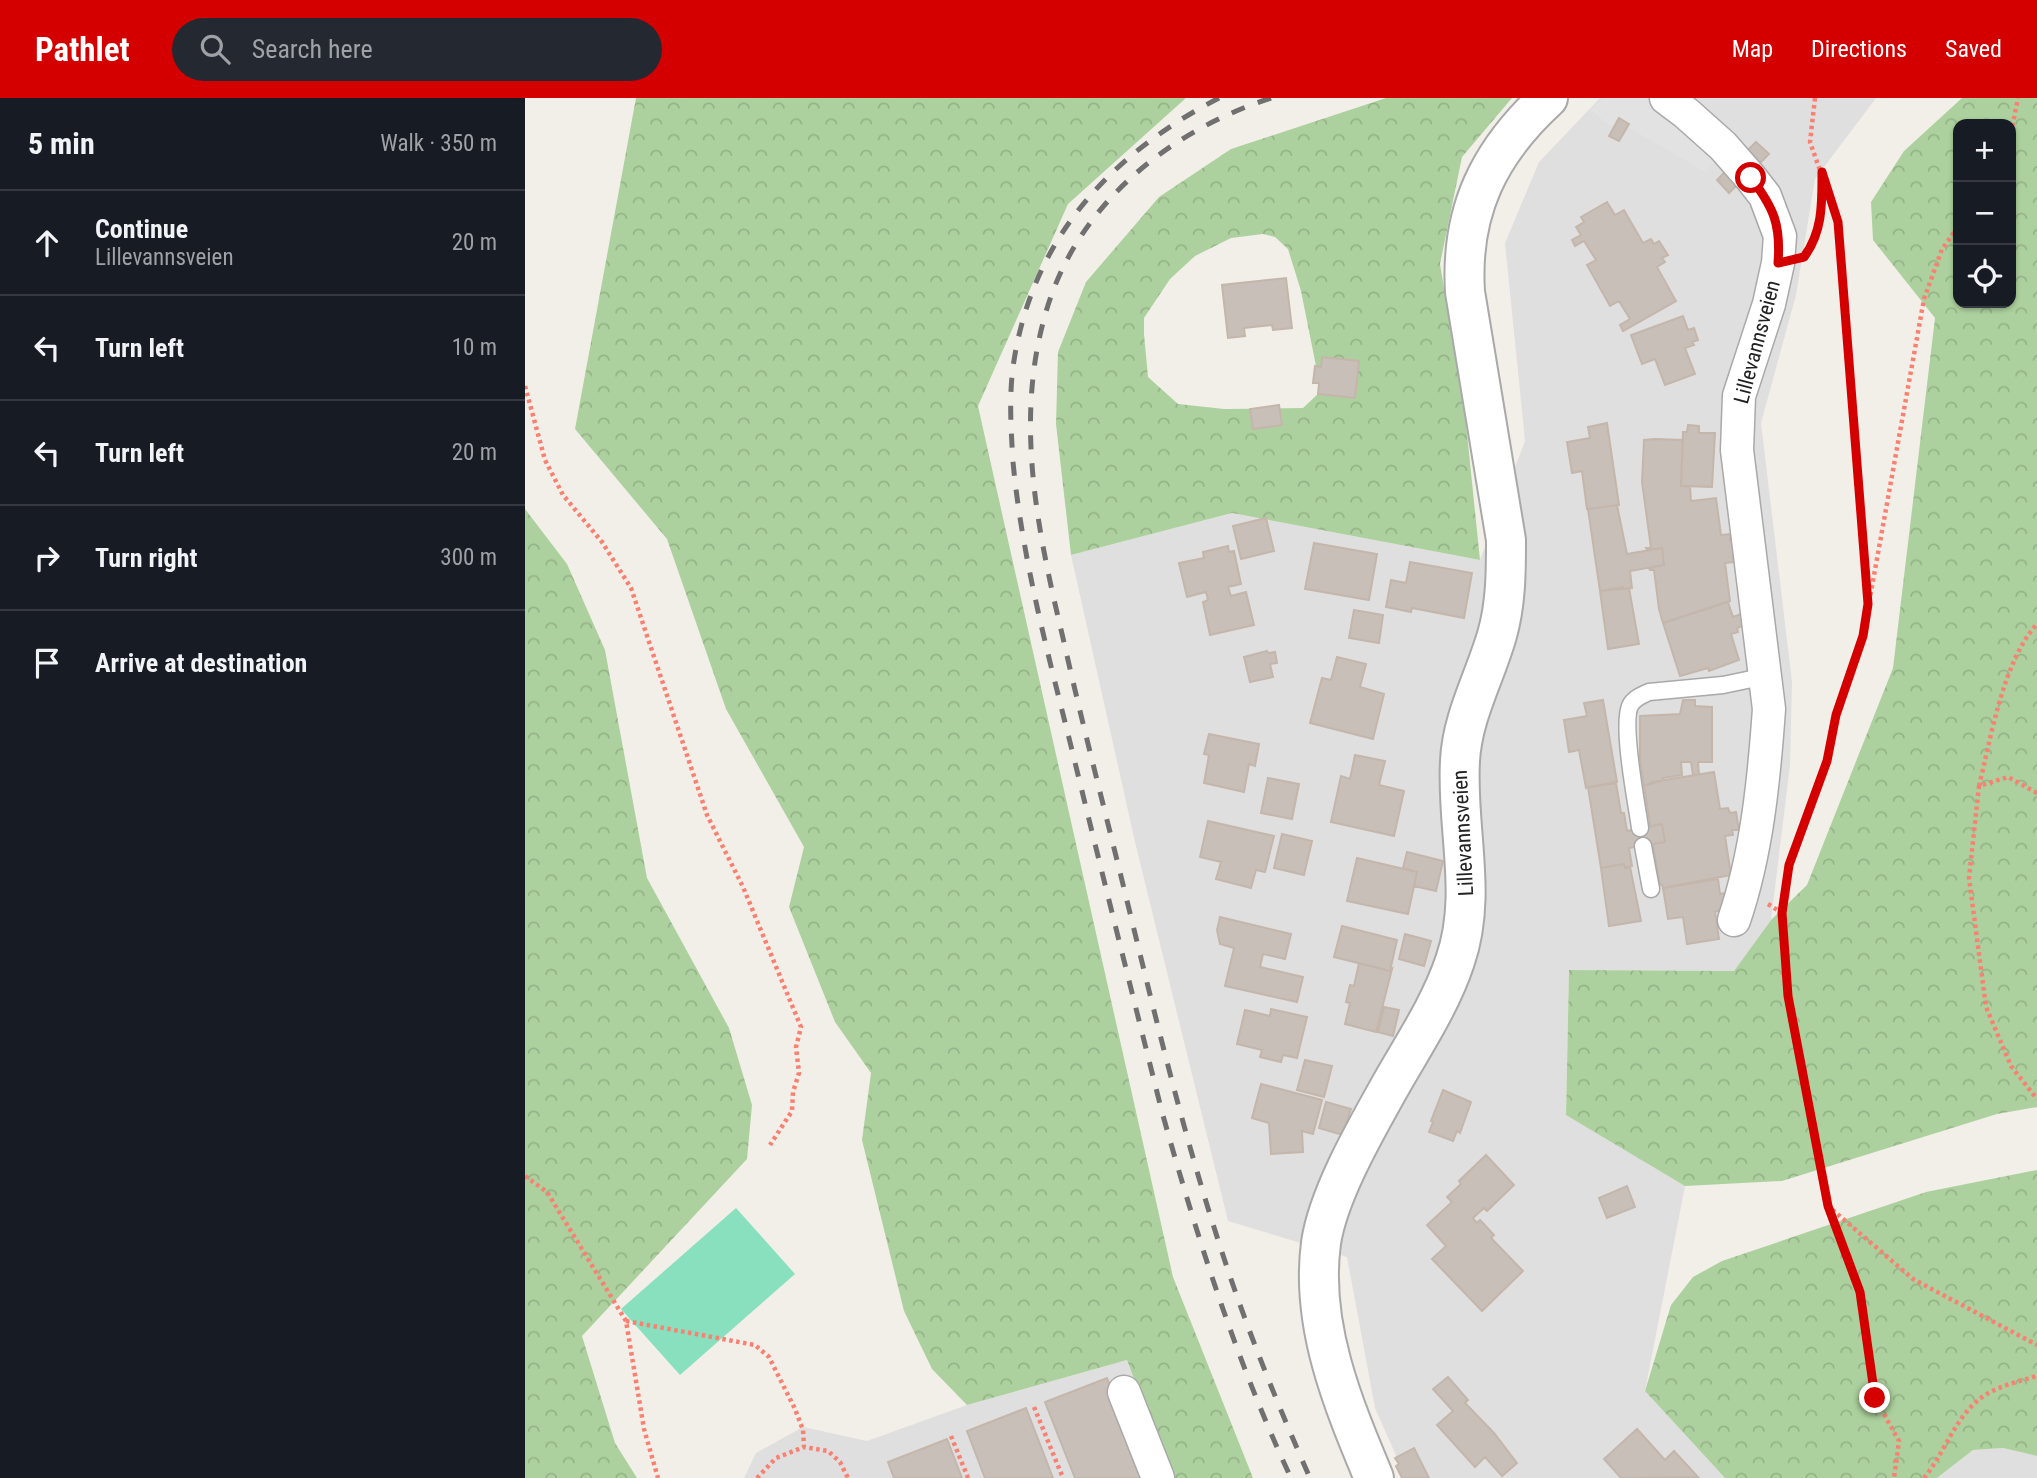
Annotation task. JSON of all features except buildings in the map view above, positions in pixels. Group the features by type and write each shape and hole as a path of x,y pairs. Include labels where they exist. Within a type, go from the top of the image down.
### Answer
{"street":[{"name":"Lillevannsveien","path":"1374,1478 1348,1417 1330,1354 1319,1286 1321,1241 1347,1170 1380,1104 1440,997 1455,962 1463,933 1467,908 1459,796 1460,758 1466,726 1497,634 1506,572 1506,540 1463,268 1466,241 1481,185 1492,163 1511,137 1548,98"},
{"name":"Lillevannsveien","path":"1666,98 1723,146 1765,196 1780,236 1778,263 1769,304 1739,396 1737,450 1769,709 1766,751 1745,889 1734,920"},
{"path":"1124,1392 1158,1478"}],"lane":[{"path":"1640,828 1627,734 1627,715 1631,705 1649,692 1724,685 1766,676"},
{"path":"1643,846 1651,889"}],"path":[{"path":"1815,98 1811,142 1838,222 1868,604"},
{"path":"2014,119 2018,98"},
{"path":"1778,263 1804,257 1814,243 1822,209 1822,172"},
{"path":"1894,1478 1899,1441 1875,1398 1860,1292 1828,1206 1788,996 1782,913 1789,865 1827,761 1836,715 1863,636 1924,299 1942,249 1953,234"},
{"path":"525,386 545,460 563,495 603,542 631,588 707,815 743,887 801,1027 796,1047 799,1073 793,1092 792,1111 771,1144"},
{"path":"2037,624 2030,632 2005,682 1979,786 1969,878 1986,1007 2011,1066 2037,1098"},
{"path":"1979,786 2008,777 2037,793"},
{"path":"525,1175 547,1192 625,1321 644,1429 658,1478"},
{"path":"1828,1206 1913,1279 2037,1345"},
{"path":"625,1321 755,1345 769,1357 795,1409 803,1430 804,1447"},
{"path":"1924,1478 1937,1463 1954,1430 1977,1401 2010,1383 2037,1377"},
{"path":"1034,1407 1063,1478"},
{"path":"951,1436 968,1478"},
{"path":"757,1478 776,1458 804,1447 828,1451 841,1462 848,1478"}],"shaded area":[{"path":"1600,98 1876,98 1815,179 1796,295 1761,423 1792,682 1790,765 1771,920 1734,971 1569,970 1566,1114 1685,1186 1645,1391 1725,1478 1406,1478 1375,1408 1347,1257 1228,1221 1135,842 1071,555 1232,513 1480,560 1525,441 1505,243 1539,162"},
{"path":"1603,98 1652,98 1721,156 1705,172 1616,120 1612,127 1590,110"},
{"path":"1127,1360 1171,1478 744,1478 756,1453 803,1427 867,1441 967,1405"},
{"path":"2003,1448 2037,1456 2037,1478 1937,1478 1973,1450"}],"green space":[{"path":"636,98 1186,98 1068,204 978,406 1173,1277 1253,1478 1171,1478 1127,1360 967,1405 932,1369 904,1311 862,1140 871,1073 835,1022 789,907 804,847 726,709 667,539 575,429"},
{"path":"1386,98 1512,98 1462,157 1440,264 1465,414 1480,560 1232,513 1071,555 1056,424 1058,352 1086,282 1159,197 1231,149","holes":["1263,234 1275,237 1288,249 1301,291 1321,391 1303,408 1224,409 1178,404 1148,377 1144,318 1170,279 1195,256 1231,238"]},
{"path":"1962,98 2037,98 2037,1107 1997,1114 1782,1181 1685,1186 1566,1115 1569,970 1734,971 1771,920 1807,885 1893,668 1935,318 1873,240 1871,202 1904,151"},
{"path":"525,509 567,564 605,650 647,878 729,1028 752,1105 747,1159 582,1336 615,1443 637,1478 525,1478"},
{"path":"2037,1170 2037,1456 2003,1448 1973,1450 1937,1478 1725,1478 1645,1391 1671,1305 1693,1277 1722,1261 1926,1192"},
{"path":"736,1208 795,1274 680,1375 621,1309"}],"railway":[{"path":"1219,98 1143,146 1110,175 1081,206 1057,241 1037,279 1023,321 1013,367 1013,462 1022,533 1036,603 1162,1112 1219,1298 1253,1389 1291,1478"},
{"path":"1271,98 1195,131 1161,154 1129,180 1101,209 1077,242 1058,279 1044,319 1035,359 1031,439 1033,479 1045,559 1176,1097 1205,1199 1241,1307 1310,1478"}],"route":[{"path":"1751,178 1765,196 1775,217 1780,236 1778,263 1804,257 1814,243 1822,209 1822,172 1838,222 1868,604 1863,636 1836,715 1827,761 1789,865 1782,913 1788,996 1828,1206 1860,1292 1875,1398"}]}
